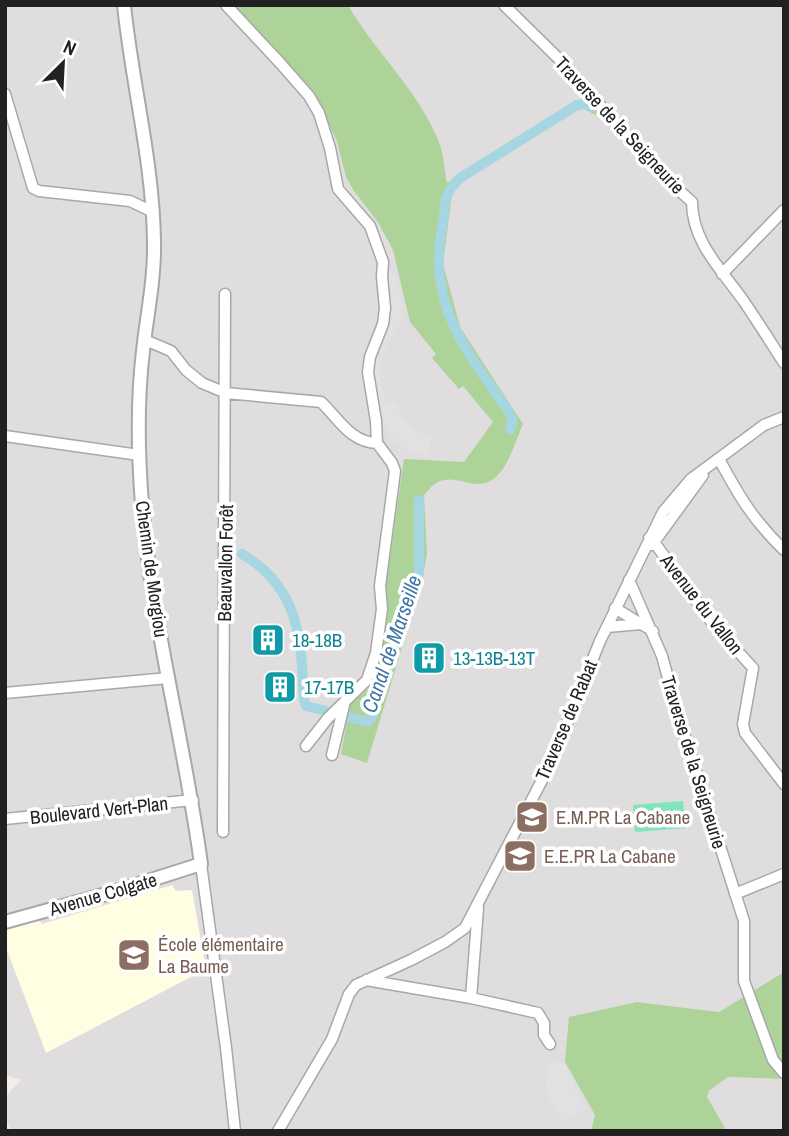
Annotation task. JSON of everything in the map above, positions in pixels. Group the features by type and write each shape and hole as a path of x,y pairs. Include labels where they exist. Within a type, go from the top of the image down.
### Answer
{"street":[{"name":"Chemin de Morgiou","path":"124,5 153,212 154,274 145,340 139,455 149,566 192,800 235,1131"},
{"path":"226,5 309,96 319,113 330,148 338,189 348,202 360,211 370,226 383,262 383,324 368,363 377,443 393,463 395,471 380,586 382,610 376,653 367,680 306,746"},
{"name":"Traverse de la Seigneurie","path":"504,5 560,60 664,177 692,202 692,210 706,253 743,300 784,363"},
{"path":"5,94 33,188 38,191 130,201 153,212"},
{"path":"722,274 784,210"},
{"name":"Beauvallon Forêt","path":"223,832 225,294"},
{"path":"145,340 171,351 186,370 202,383 226,393 321,402 353,436 366,443 377,443"},
{"path":"641,624 607,627 638,562 652,540 663,512 691,479 764,425 784,417"},
{"path":"5,436 139,455"},
{"path":"719,459 746,507 784,550"},
{"name":"Avenue du Vallon","path":"652,540 713,624 753,668 743,724 746,733 784,783"},
{"name":"Traverse de la Seigneurie","path":"629,580 662,656 744,921 744,981 773,1060 784,1073"},
{"path":"615,608 653,631"},
{"name":"Traverse de Rabat","path":"278,1131 332,1039 349,994 356,985 411,960 465,928 551,763 607,627"},
{"path":"5,693 168,678"},
{"path":"332,755 346,701"},
{"name":"Boulevard Vert-Plan","path":"5,819 192,800"},
{"name":"Avenue Colgate","path":"5,922 201,864"},
{"path":"735,894 784,874"},
{"path":"471,998 479,904"},
{"path":"366,980 471,998 538,1013 544,1023 544,1035 550,1044"}],"shaded area":[{"path":"5,5 784,5 784,972 719,1012 637,1002 565,1062 595,1115 591,1131 11,1131 5,1116 5,1097 21,1080 5,1075"},
{"path":"396,273 404,314 380,360 384,397 386,405 396,401 402,417 415,430 431,436 429,457 407,451 391,438 381,420 371,365 386,275"},
{"name":"École élémentaire La Baume","path":"172,885 176,891 192,890 206,969 46,1053 5,945 5,930 39,920 42,924"},
{"path":"550,1062 564,1062 585,1109 565,1123 552,1106 546,1091 545,1075"},
{"path":"728,1077 784,1079 784,1131 722,1131 725,1129 707,1097 709,1091"}],"green space":[{"path":"237,5 348,5 419,104 442,150 447,183 587,96 602,112 595,115 581,107 459,184 452,194 443,264 460,327 523,424 508,459 494,479 478,484 445,480 434,484 424,495 427,553 422,581 367,763 341,754 350,704 373,685 388,615 386,585 404,459 464,462 493,422 463,386 459,389 432,358 436,354 410,322 393,250 378,222 346,177 337,141 322,110 299,78 235,8"},
{"path":"683,801 686,828 635,832 633,805"},
{"path":"784,972 784,1079 728,1077 709,1091 707,1097 725,1128 722,1131 591,1131 595,1115 565,1062 569,1017 637,1002 719,1012"}],"waterway":[{"name":"Canal de Marseille","path":"510,430 513,420 508,410 472,359 446,305 439,255 446,198 460,178 577,105 591,107"},
{"name":"Canal de Marseille","path":"242,554 276,583 294,617 306,706 368,722 372,717 419,573 419,500"}],"place":[{"name":"18-18B","path":"268,640"},
{"name":"13-13B-13T","path":"429,658"},
{"name":"17-17B","path":"280,687"},
{"name":"E.M.PR La Cabane","path":"532,817"},
{"name":"E.E.PR La Cabane","path":"520,856"},
{"name":"École élémentaire La Baume","path":"134,955"}]}
